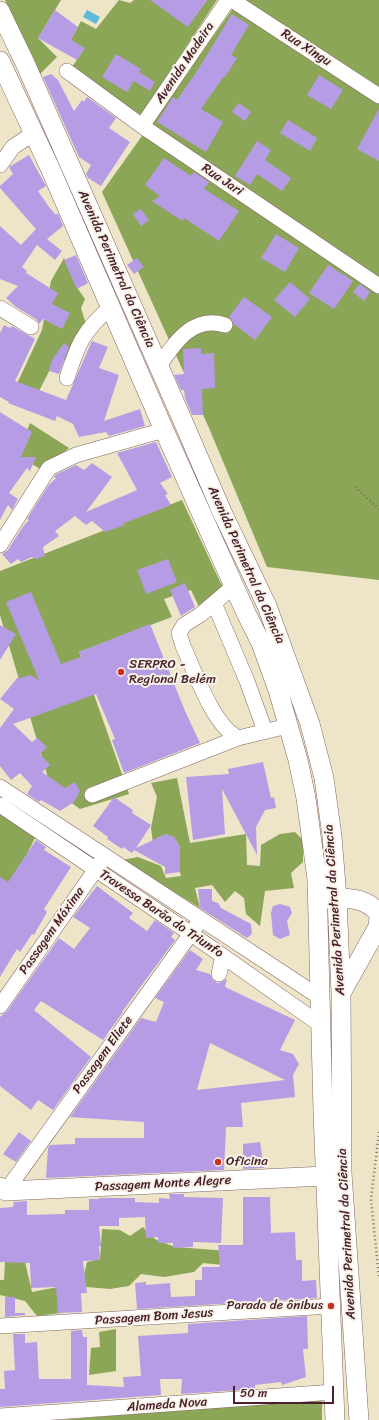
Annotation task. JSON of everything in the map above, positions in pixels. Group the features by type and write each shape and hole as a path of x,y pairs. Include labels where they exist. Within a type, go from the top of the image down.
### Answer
{"main road":[{"name":"Avenida Perimetral da Ciência","path":"0,11 25,63 222,512 267,606 310,724 324,778 332,836 337,898 341,993 342,1181 359,1420"},
{"name":"Avenida Perimetral da Ciência","path":"0,61 50,168 164,430 261,643 278,690 298,760 306,798 317,879 325,1176 335,1420"},
{"path":"318,900 337,898 358,900 374,907 379,914"},
{"path":"341,993 378,927 379,918"},
{"name":"Passagem Monte Alegre","path":"2,1190 325,1176"}],"street":[{"name":"Avenida Madeira","path":"142,126 228,0"},
{"name":"Rua Xingu","path":"232,0 379,96"},
{"name":"Rua Jari","path":"67,71 142,126 379,286"},
{"path":"0,166 13,147 34,134"},
{"path":"67,378 76,348 92,323 111,307"},
{"path":"0,308 31,327"},
{"path":"159,366 170,350 188,331 199,324 216,322 225,325"},
{"path":"0,545 49,468 76,455 164,430"},
{"path":"234,586 200,616 184,625 179,633 183,646 219,721 229,733 238,738"},
{"path":"214,603 247,681 265,731"},
{"path":"92,795 238,738 288,726"},
{"name":"Travessa Barão do Triunfo","path":"0,787 321,998"},
{"name":"Travessa Barão do Triunfo","path":"0,805 190,933 321,1025"},
{"name":"Passagem Máxima","path":"0,1006 105,856"},
{"name":"Passagem Eliete","path":"2,1190 201,920"},
{"path":"219,974 223,956"},
{"name":"Passagem Bom Jesus","path":"0,1326 331,1306"},
{"name":"Alameda Nova","path":"0,1416 334,1392"}],"path":[{"path":"355,487 379,509"},
{"path":"379,1132 371,1199 379,1278"}],"green space":[{"path":"5,0 61,0 38,38 57,57 39,75 36,73"},
{"path":"119,0 130,3 134,0 153,0 188,26 207,0 217,0 141,115 70,70 84,49 71,40 81,21 96,29"},
{"path":"239,0 379,0 379,580 267,567 209,428 102,192"},
{"path":"64,258 76,286 85,299 81,308 86,324 68,362 57,356 39,391 15,388 42,330 51,281"},
{"path":"30,423 69,448 42,470 17,455"},
{"path":"182,500 224,590 200,609 191,590 164,599 172,617 79,652 129,794 80,809 51,788 0,615 0,571"},
{"path":"177,778 190,843 246,834 247,865 260,866 261,845 280,834 295,832 303,840 303,862 291,873 294,888 265,891 260,926 246,914 244,898 235,891 225,902 212,885 195,888 200,908 122,860 138,857 161,866 166,878 181,876 179,863 180,852 177,842 166,834 157,838 153,843 151,828 157,797 151,783"},
{"path":"0,812 37,834 5,898 0,895"},
{"path":"143,1227 155,1239 175,1247 256,1253 223,1265 203,1263 194,1272 164,1277 141,1274 129,1286 110,1289 87,1287 69,1296 61,1313 37,1316 25,1301 0,1295 0,1280 4,1280 5,1261 25,1262 32,1292 63,1286 84,1274 87,1262 100,1259 102,1229 120,1230 130,1236"},
{"path":"116,1329 116,1371 89,1375 91,1348 100,1347 99,1332"},
{"path":"322,1398 322,1420 60,1420"}],"water":[{"path":"87,10 100,17 96,24 83,17"}],"building":[{"path":"150,0 207,0 188,27"},
{"path":"55,10 78,27 71,40 85,48 77,60 38,38"},
{"path":"232,14 249,25 231,55 237,58 201,109 223,122 206,152 157,122 173,97 177,100 197,71"},
{"path":"116,54 141,69 139,72 155,82 150,91 134,81 127,92 102,77"},
{"path":"51,74 58,80 74,111 82,100 84,102 87,97 116,118 109,128 130,142 101,186 88,178 86,174 91,165 79,157 43,77"},
{"path":"319,75 343,90 331,109 307,95"},
{"path":"239,103 251,112 245,121 232,112"},
{"path":"379,109 379,161 357,149"},
{"path":"288,120 317,138 310,151 280,133"},
{"path":"257,141 271,150 265,160 291,178 282,191 257,174 250,185 235,176"},
{"path":"29,155 46,186 38,191 56,215 58,213 63,226 47,239 62,251 55,260 37,245 22,267 27,271 26,273 58,293 52,304 70,313 62,329 43,319 39,324 36,319 16,307 6,298 18,286 0,279 0,226 21,245 36,229 0,188 0,186 13,174 9,167"},
{"path":"164,158 191,176 194,172 209,182 204,189 239,211 219,241 184,218 182,221 152,201 160,196 145,185"},
{"path":"141,209 149,220 141,226 133,214"},
{"path":"276,234 299,248 285,272 261,258"},
{"path":"76,255 88,283 77,289 64,260"},
{"path":"137,258 144,267 134,274 127,265"},
{"path":"328,265 353,281 334,309 309,293"},
{"path":"290,282 310,299 295,317 274,300"},
{"path":"360,284 370,292 364,301 353,292"},
{"path":"244,297 272,317 255,340 234,324 229,317"},
{"path":"4,325 10,328 12,326 35,339 15,381 66,400 92,341 108,347 99,368 119,375 104,421 140,409 145,426 109,436 106,432 79,437 73,424 57,416 55,421 8,403 9,402 0,397 0,333"},
{"path":"64,343 69,347 59,374 49,371 52,360"},
{"path":"201,348 201,354 214,353 215,388 202,389 203,415 192,415 185,398 184,390 181,390 174,375 184,374 183,349"},
{"path":"0,412 32,432 21,457 36,457 30,471 27,468 9,493 18,499 12,510 8,505 0,520"},
{"path":"156,442 172,477 160,483 168,494 165,495 171,505 105,532 92,521 86,525 75,516 55,531 59,536 43,547 45,556 36,559 32,557 21,562 18,559 11,564 2,554 8,550 24,525 29,520 27,519 48,486 56,478 54,477 55,475 76,465 84,470 92,463 112,477 86,512 137,490 117,453"},
{"path":"168,559 177,582 146,594 137,570"},
{"path":"185,583 195,607 181,616 170,590"},
{"path":"31,592 61,664 81,657 79,652 150,624 185,711 200,743 124,773 112,740 115,739 96,694 13,724 32,742 37,738 47,747 40,754 50,765 42,772 65,788 75,782 80,791 74,802 60,811 41,800 39,802 27,794 32,786 20,773 11,780 0,766 0,728 14,709 0,699 18,677 20,678 30,675 39,680 6,602"},
{"path":"0,625 16,634 0,660"},
{"path":"263,762 271,798 274,797 276,808 265,810 256,827 257,855 222,789 225,834 193,840 186,777 229,774 228,769"},
{"path":"114,797 133,810 132,813 151,825 136,848 166,834 174,837 180,847 180,872 165,874 165,867 134,850 132,853 123,847 122,849 107,839 108,837 93,826"},
{"path":"36,840 46,847 44,850 71,867 44,909 47,912 34,935 32,934 20,952 17,949 0,977 0,877 8,882"},
{"path":"97,886 133,913 129,918 147,931 155,920 174,933 171,937 175,940 103,1040 41,1001 34,1010 91,1057 53,1110 38,1100 31,1110 0,1086 0,1017 7,1011 59,938 74,949 90,928 73,917"},
{"path":"198,889 212,889 212,901 218,903 221,908 251,924 252,934 247,938 200,908"},
{"path":"280,904 290,907 292,913 287,921 290,935 280,939 273,935 271,913 273,906"},
{"path":"190,950 203,959 196,970 210,974 213,980 217,983 227,979 225,987 295,1020 280,1050 293,1054 299,1064 293,1075 295,1097 241,1103 243,1127 226,1127 224,1170 46,1178 48,1148 50,1145 75,1144 75,1138 144,1138 144,1122 70,1117 141,1018 156,1022 164,1002 155,998","holes":["210,1043 285,1080 197,1090"]},
{"path":"19,1132 31,1141 16,1162 3,1154"},
{"path":"260,1142 264,1168 243,1169 243,1144"},
{"path":"169,1194 184,1194 184,1197 223,1198 221,1243 193,1242 193,1247 173,1248 173,1243 158,1243 158,1237 146,1238 145,1217 119,1218 119,1226 99,1226 101,1246 99,1246 100,1260 83,1261 87,1293 81,1293 82,1312 58,1313 56,1287 31,1288 30,1263 0,1262 0,1208 13,1207 14,1202 27,1201 27,1215 65,1214 65,1210 89,1210 89,1199 135,1198 135,1202 159,1203 159,1198 170,1199"},
{"path":"243,1197 270,1197 271,1233 295,1232 296,1260 302,1260 302,1281 316,1280 317,1298 137,1309 135,1283 146,1282 146,1285 170,1283 171,1297 195,1296 195,1280 202,1280 202,1267 220,1267 218,1245 243,1245"},
{"path":"5,1297 15,1297 15,1313 25,1313 25,1315 5,1317"},
{"path":"307,1316 308,1349 303,1349 306,1377 282,1385 281,1382 255,1385 255,1389 181,1394 182,1379 160,1379 161,1395 0,1407 0,1389 5,1389 4,1371 15,1370 13,1334 25,1334 25,1343 37,1342 39,1379 71,1379 71,1331 82,1330 83,1337 87,1337 87,1385 124,1387 123,1377 141,1376 138,1336 188,1333 188,1324"}],"place":[{"name":"SERPRO - Regional Belém","path":"121,672"},
{"name":"Oficina","path":"218,1162"},
{"name":"Parada de ônibus","path":"331,1306"}]}
